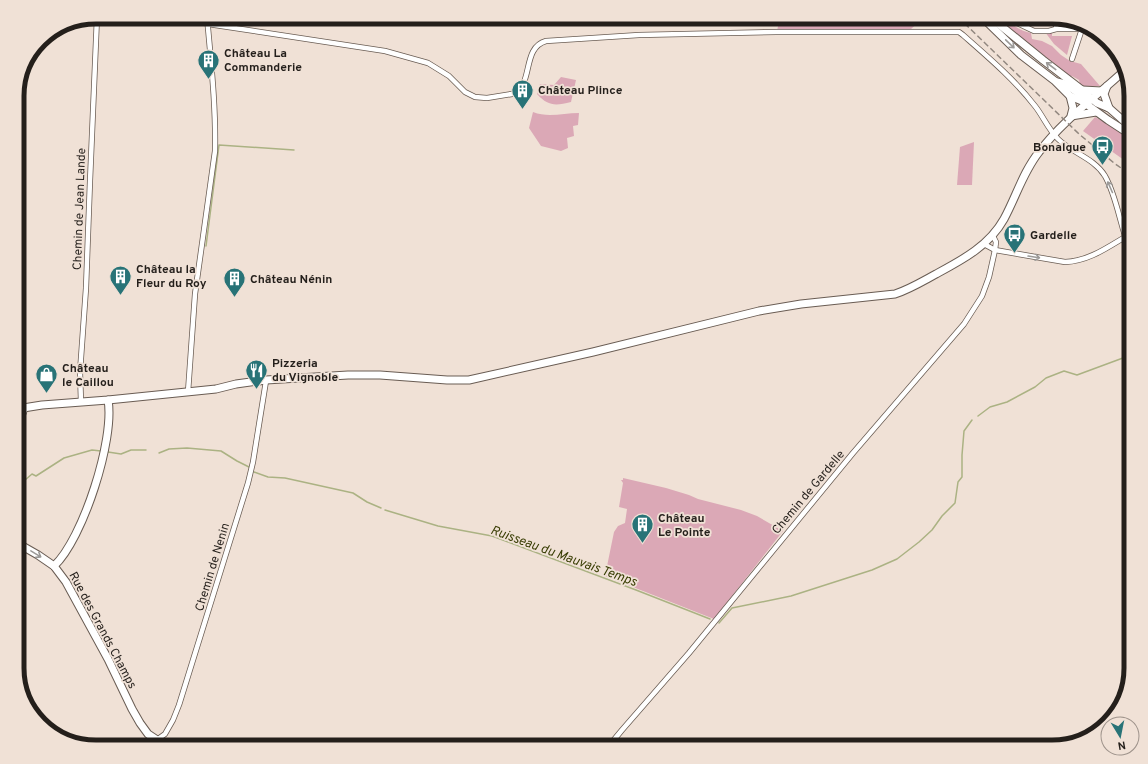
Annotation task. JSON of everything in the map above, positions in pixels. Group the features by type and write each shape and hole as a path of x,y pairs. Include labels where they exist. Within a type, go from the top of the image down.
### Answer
{"main road":[{"path":"989,24 1021,55 1055,81 1070,96 1097,103 1109,108 1124,121"},
{"path":"999,24 1082,90 1096,112 1124,130"},
{"path":"26,407 188,392 266,380 348,375 380,375 469,380 606,349 759,311 801,304 884,296 907,290 958,262 993,236 1004,220 1028,168 1039,151 1072,116 1120,74"},
{"path":"1055,81 1065,84 1089,102 1124,123"},
{"path":"1082,90 1104,88"},
{"path":"1104,88 1104,94 1109,108"},
{"path":"1070,96 1073,108 1072,116"},
{"path":"1072,116 1096,112"},
{"path":"54,566 61,559 76,534 100,469 108,428 108,400"},
{"name":"Rue des Grands Champs","path":"24,548 54,566 66,582 108,659 135,714 148,734 157,740"}],"street":[{"name":"Chemin de Jean Lande","path":"80,402 80,372 86,288 97,24"},
{"path":"188,392 196,294 215,151 216,128 214,80 208,24 385,51 428,63 449,76 465,92 475,97 487,98 518,93 524,83 534,49 538,43 546,41 639,35 783,32 959,32 1011,79 1035,106 1054,135 1060,141 1088,158 1105,175 1124,234"},
{"path":"1019,24 1034,31 1076,28"},
{"path":"1056,24 1056,29"},
{"path":"1072,60 1081,30"},
{"name":"Chemin de Gardelle","path":"614,740 689,653 853,453 964,324 982,296 989,277 996,250 996,242 993,236"},
{"path":"984,244 996,250 1065,262 1074,262 1099,253 1124,238"},
{"name":"Chemin de Nenin","path":"157,740 165,734 179,705 240,512 254,462 266,380"},
{"path":"24,412 26,407"}],"shaded area":[{"path":"778,24 916,24 910,30 777,31"},
{"path":"1003,24 1012,24 1017,28 1031,33 1032,39 1042,41 1052,46 1070,61 1081,64 1100,86 1089,86 1088,88 1080,84 1079,80 1072,76 1068,77"},
{"path":"1052,31 1052,36 1072,36 1067,55 1054,44 1045,32"},
{"path":"561,77 576,80 571,102 552,104 545,101 537,94 540,84 554,85"},
{"path":"533,112 544,115 579,113 578,125 573,126 574,136 567,138 568,148 561,151 541,146 529,128"},
{"path":"1095,117 1124,133 1124,160 1083,131"},
{"path":"974,142 972,185 957,185 960,147"},
{"path":"623,478 666,488 698,499 741,510 757,516 783,531 714,619 605,576 614,532 618,526 625,523 627,509 619,507 623,483 621,480 623,480"}],"waterway":[{"path":"206,246 219,145 294,150"},
{"name":"Ruisseau du Mauvais Temps","path":"978,416 990,407 1007,402 1035,387 1046,378 1064,371 1077,375 1124,358"},
{"name":"Ruisseau du Mauvais Temps","path":"719,623 732,608 791,596 872,570 897,559 919,542 932,530 942,516 955,503 958,482 962,477 964,431 972,420"},
{"name":"Ruisseau du Mauvais Temps","path":"159,453 169,449 187,448 221,451 249,467"},
{"name":"Ruisseau du Mauvais Temps","path":"24,481 32,474 36,476 64,458 92,450 101,451"},
{"name":"Ruisseau du Mauvais Temps","path":"108,452 121,454 131,450 146,450"},
{"name":"Ruisseau du Mauvais Temps","path":"254,472 268,477 285,478 353,493 367,502 381,508"},
{"name":"Ruisseau du Mauvais Temps","path":"385,510 438,526 492,536 710,619"}],"railway":[{"path":"965,24 1079,134 1124,170"}],"place":[{"name":"Château La Commanderie","path":"208,80"},
{"name":"Château Plince","path":"522,110"},
{"name":"Bonalgue","path":"1102,166"},
{"name":"Gardelle","path":"1015,254"},
{"name":"Château la Fleur du Roy","path":"120,296"},
{"name":"Château Nénin","path":"234,298"},
{"name":"Pizzeria du Vignoble","path":"257,390"},
{"name":"Château le Caillou","path":"46,394"},
{"name":"Château Le Pointe","path":"642,544"}]}
